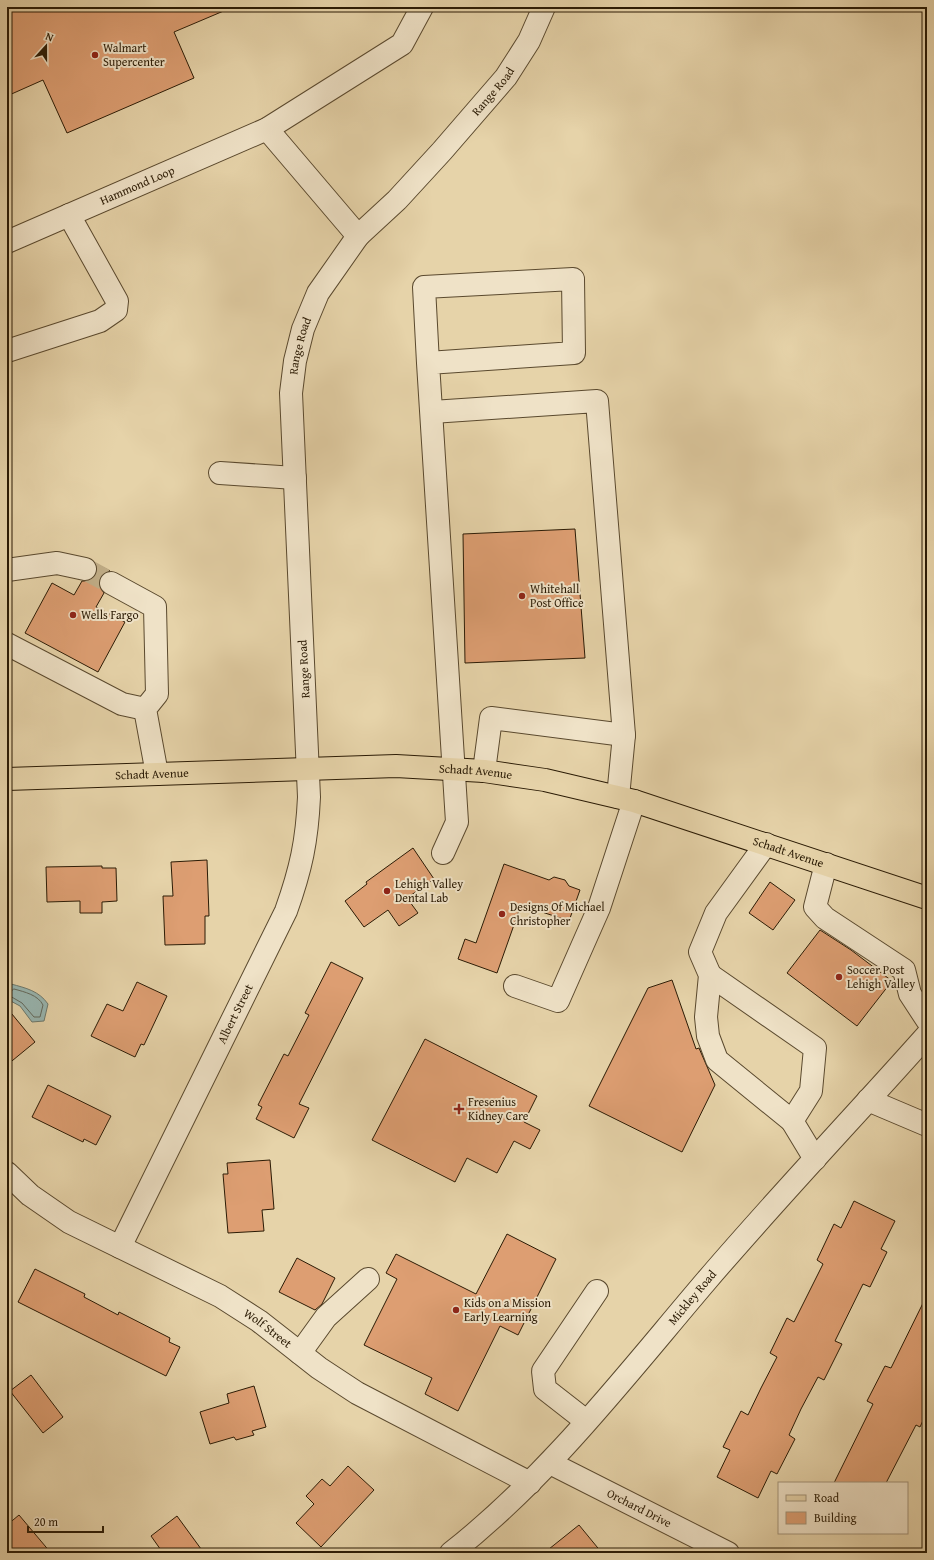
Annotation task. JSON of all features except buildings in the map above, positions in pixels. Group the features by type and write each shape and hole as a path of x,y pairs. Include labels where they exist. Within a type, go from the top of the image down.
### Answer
{"main road":[{"name":"Schadt Avenue","path":"7,779 396,766 484,771 545,780 626,799 927,898"}],"street":[{"name":"Hammond Loop","path":"7,242 267,129 402,44 422,7"},
{"name":"Range Road","path":"308,768 291,393 295,361 302,329 318,293 358,236 397,200 506,77 529,41 544,7"},
{"path":"267,129 358,236"},
{"path":"7,351 100,321 116,310 117,301 68,215"},
{"path":"428,363 574,353 573,278 424,287 428,363 453,769 457,822 443,853"},
{"path":"432,412 597,401 624,735 626,799 599,908 558,1001 514,986"},
{"path":"220,473 295,478"},
{"path":"7,570 57,563 85,569"},
{"path":"111,582 155,608 157,694 145,709 157,774"},
{"path":"7,644 122,704 145,709"},
{"path":"484,771 491,718 624,735"},
{"name":"Albert Street","path":"120,1247 286,911 299,874 307,836 310,797 308,768"},
{"path":"766,844 716,913 700,952 710,975 706,1016 708,1036 718,1060 792,1121 816,1159"},
{"path":"826,864 815,907 824,918 904,970 910,994 927,1020"},
{"path":"710,975 815,1048 811,1091 792,1121"},
{"name":"Mickley Road","path":"450,1553 475,1534 550,1463 709,1277 927,1035"},
{"path":"868,1100 927,1125"},
{"name":"Wolf Street","path":"7,1173 30,1195 69,1222 220,1296 259,1320 300,1353 357,1393 530,1483"},
{"path":"300,1353 326,1317 368,1279"},
{"path":"586,1421 545,1389 543,1371 597,1291"},
{"name":"Orchard Drive","path":"550,1463 728,1553"}],"water":[{"path":"11,984 32,991 41,996 48,1004 44,1021 32,1022 20,1006 7,999 7,993"}],"tunnel":[{"path":"85,569 111,583"}],"place":[{"name":"Walmart Supercenter","path":"95,55"},
{"name":"Whitehall Post Office","path":"522,596"},
{"name":"Wells Fargo","path":"73,615"},
{"name":"Lehigh Valley Dental Lab","path":"387,891"},
{"name":"Designs Of Michael Christopher","path":"502,914"},
{"name":"Soccer Post Lehigh Valley","path":"839,977"},
{"name":"Fresenius Kidney Care","path":"459,1109"},
{"name":"Kids on a Mission Early Learning","path":"456,1310"}]}
